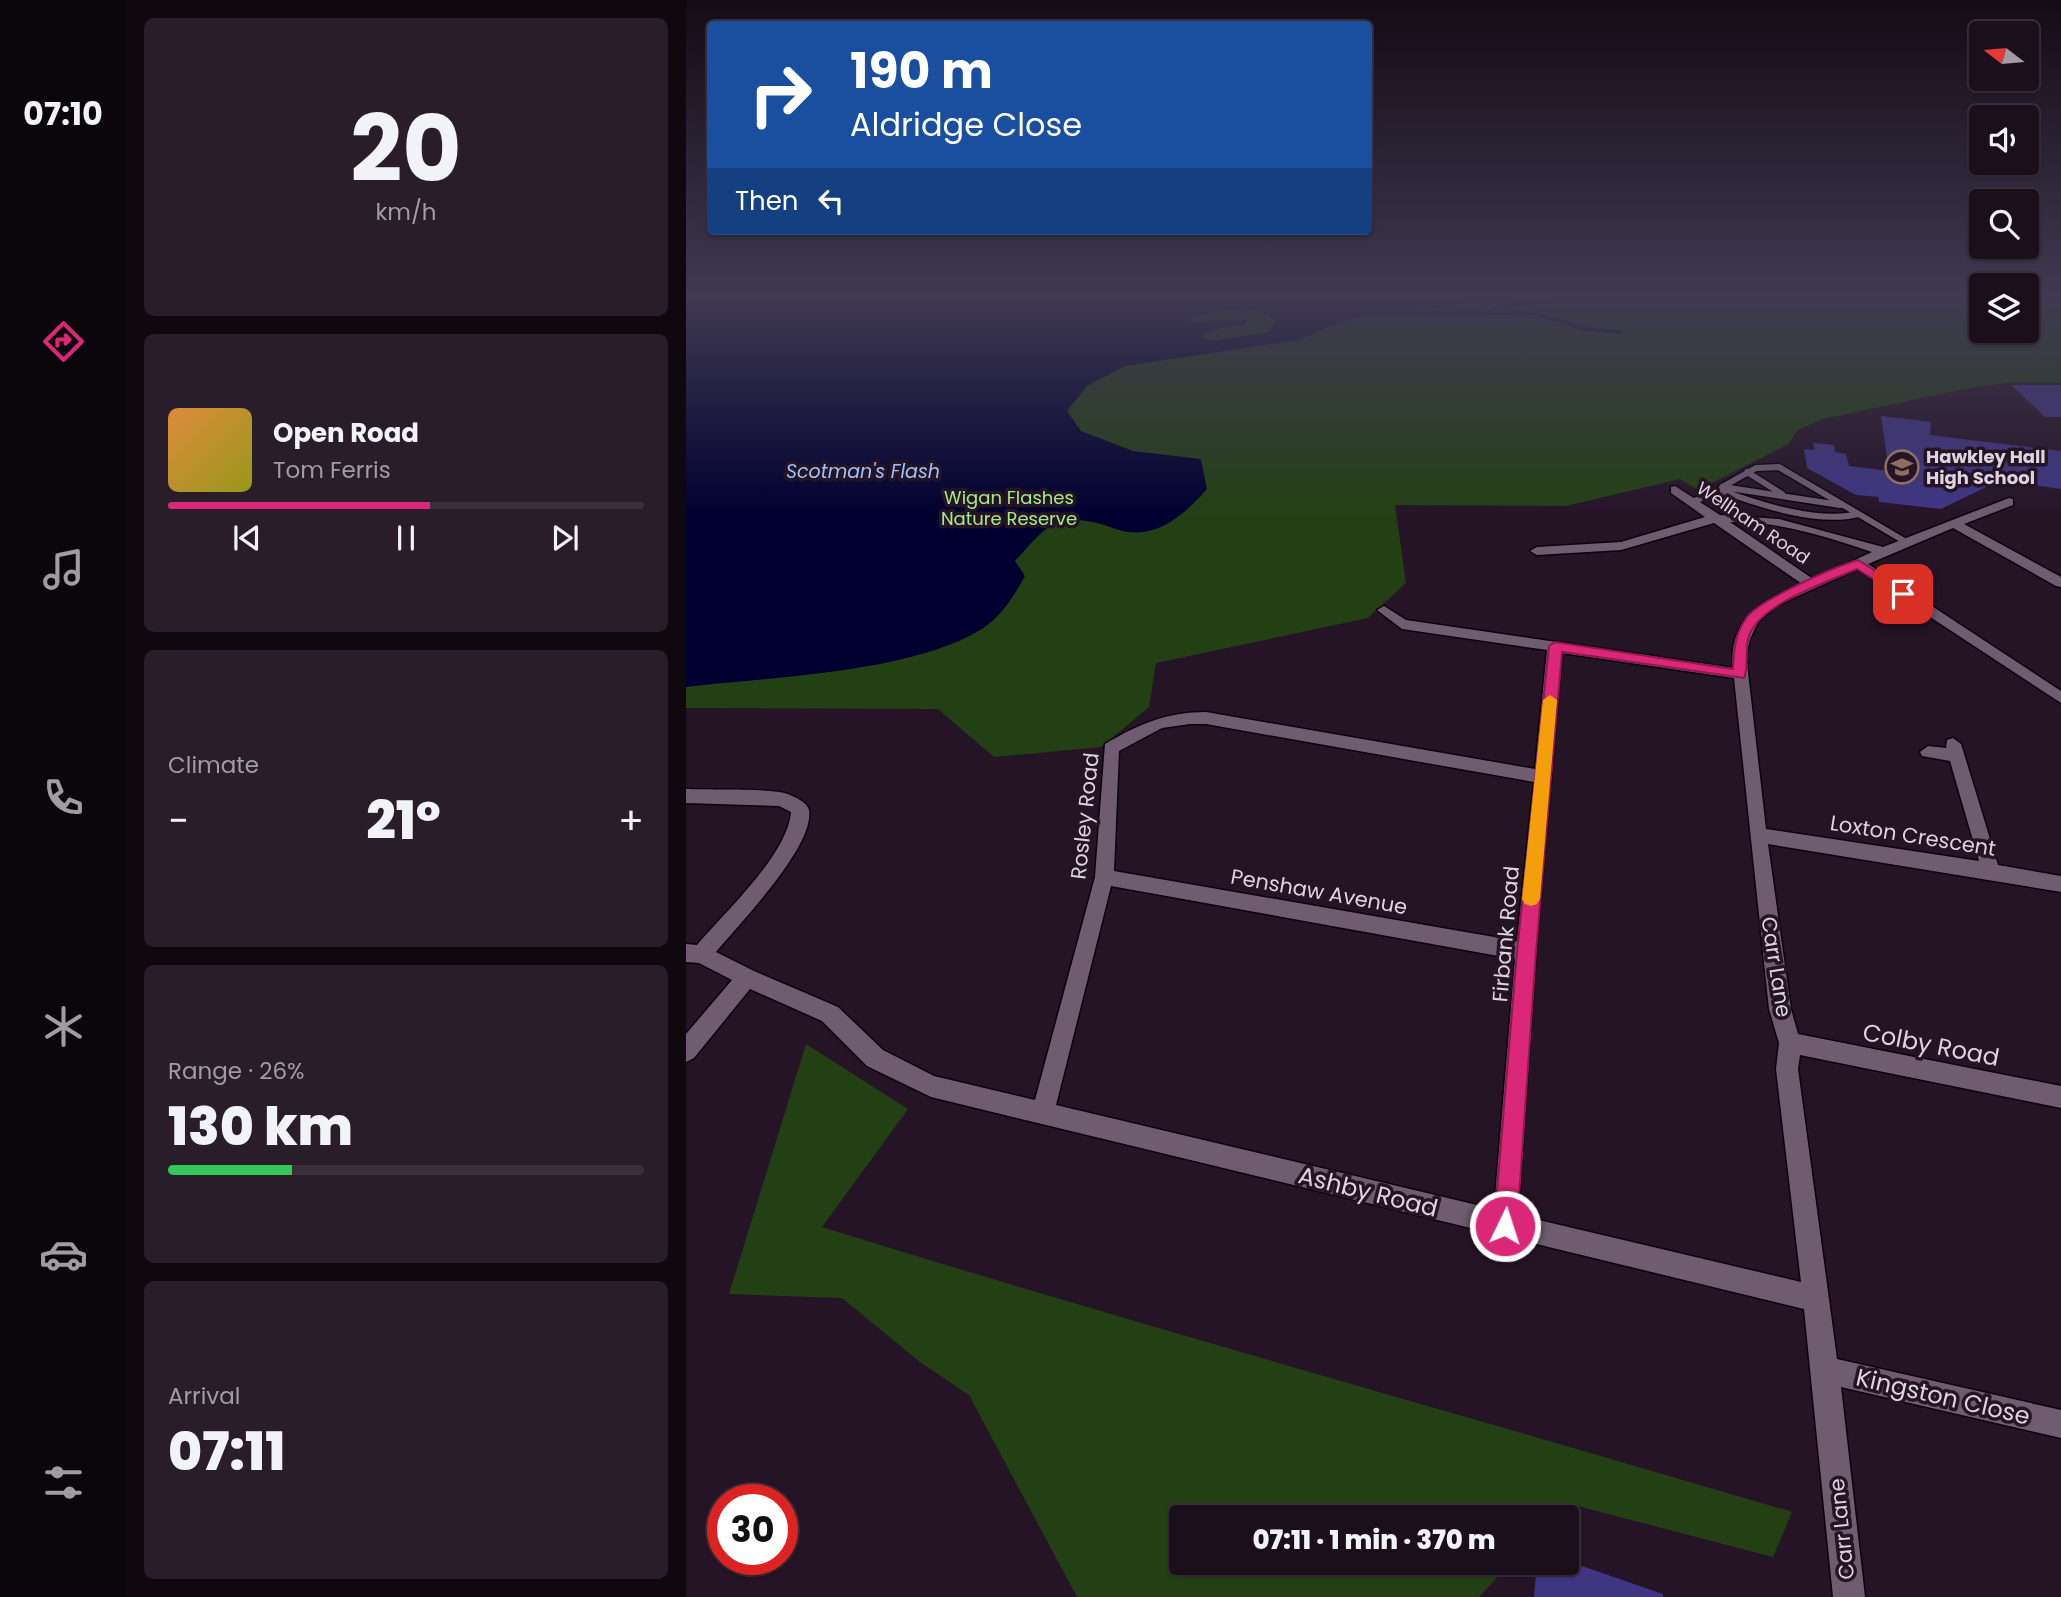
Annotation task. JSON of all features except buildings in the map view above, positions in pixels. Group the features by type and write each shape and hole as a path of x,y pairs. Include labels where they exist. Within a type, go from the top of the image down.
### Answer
{"street":[{"name":"Wellham Road","path":"1675,490 1713,519 1811,584"},
{"name":"Carr Lane","path":"1849,1597 1825,1370 1787,1069 1790,1043 1780,1009 1739,674 1742,639 1753,618 1771,603 1906,542 2008,502"},
{"path":"1537,551 1595,551 1636,543 1667,531 1713,519 1746,517 1839,537 1884,552"},
{"path":"1954,524 2061,583"},
{"path":"1858,564 2061,698"},
{"path":"1384,610 1402,624 1739,674"},
{"name":"Firbank Road","path":"1505,1226 1526,952 1555,646"},
{"name":"Rosley Road","path":"1043,1112 1104,877 1111,748 1149,726 1173,718 1206,718 1542,776"},
{"path":"1928,752 1954,750 1991,871"},
{"path":"686,796 782,799 800,809 799,827 784,857 694,954"},
{"name":"Loxton Crescent","path":"1758,835 2061,884"},
{"name":"Penshaw Avenue","path":"1104,877 1526,952"},
{"name":"Ashby Road","path":"694,954 830,1014 875,1058 931,1086 1816,1299"},
{"path":"686,1051 747,978"},
{"name":"Colby Road","path":"1790,1043 2061,1097"},
{"name":"Kingston Close","path":"1825,1370 2061,1424"}],"lane":[{"path":"1691,502 1722,489 1747,472 1769,464 1779,467 1906,542"},
{"path":"1747,472 1787,496"},
{"path":"1722,489 1787,496 1849,507"},
{"path":"1722,489 1759,504 1838,519 1858,514"}],"green space":[{"name":"Wigan Flashes Nature Reserve","path":"686,370 2061,370 2061,383 2014,382 1969,388 1823,419 1798,430 1787,445 1698,490 1680,479 1566,506 1395,505 1406,583 1368,618 1156,663 1149,707 1101,747 994,757 938,709 686,708"},
{"path":"806,1044 908,1109 822,1227 1792,1512 1773,1557 1566,1503 1169,1505 1169,1575 1499,1575 1479,1597 1077,1597 969,1395 920,1362 842,1298 729,1294"}],"water":[{"name":"Scotman's Flash","path":"686,370 1118,370 1087,386 1067,411 1081,431 1133,451 1201,459 1207,489 1189,508 1169,523 1145,532 1119,530 1080,520 1063,521 1049,527 1015,561 1025,576 1001,612 982,629 952,644 918,655 839,671 686,687"}],"slow traffic":[{"path":"1531,899 1550,700"}],"place":[{"name":"Hawkley Hall High School","path":"1902,467"}],"route":[{"path":"1505,1226 1526,952 1555,646 1739,674 1739,655 1746,628 1753,618 1771,603 1858,564 1903,594"}]}
